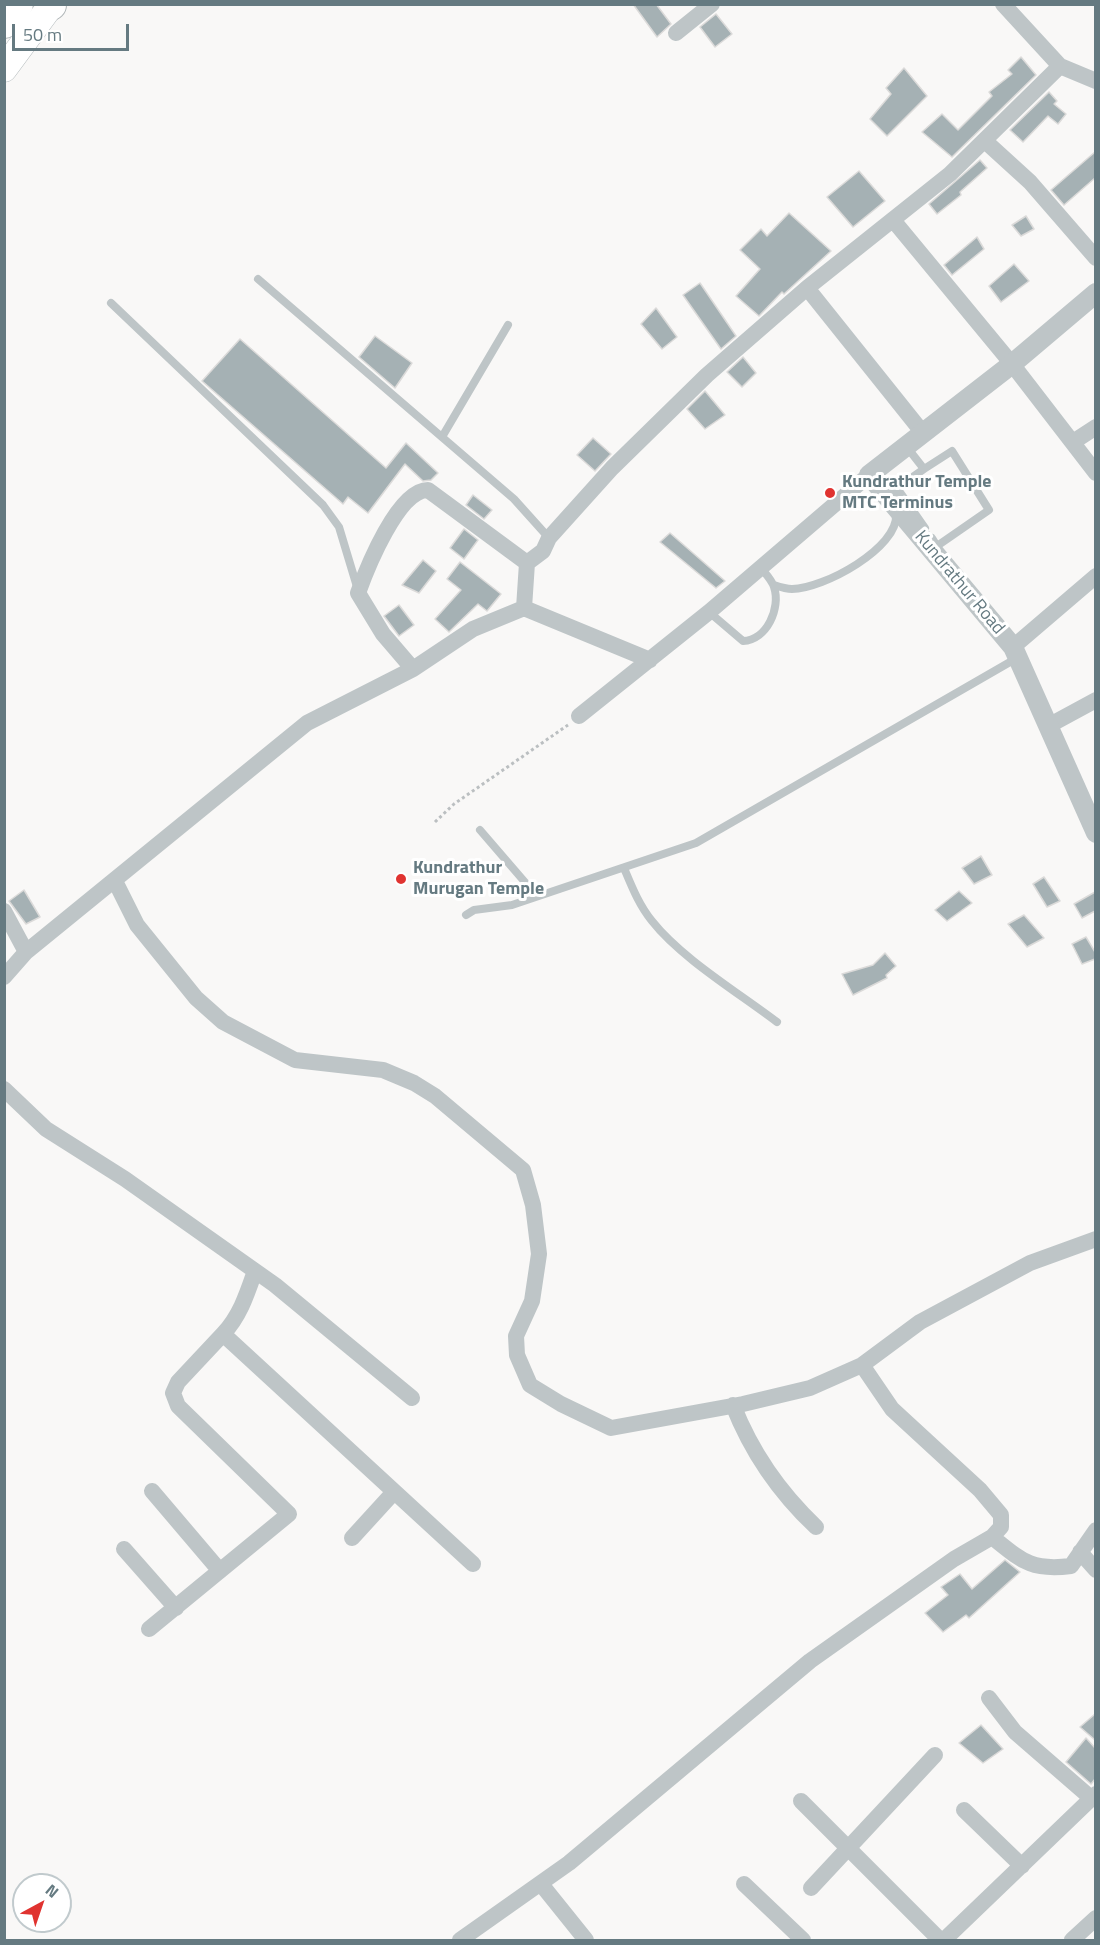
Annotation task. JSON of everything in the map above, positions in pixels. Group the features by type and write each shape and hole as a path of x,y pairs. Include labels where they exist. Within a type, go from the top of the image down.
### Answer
{"highway":[{"path":"4,23 18,4"}],"main road":[{"path":"4,69 51,5"}],"street":[{"path":"1003,4 1060,66 1095,81"},
{"path":"676,33 711,5"},
{"path":"524,608 527,563 543,551 549,538 612,468 707,375 807,288 950,174 1060,66"},
{"path":"985,141 1030,182 1095,258"},
{"path":"893,220 1012,364 1095,473"},
{"path":"807,288 923,433"},
{"path":"579,716 709,612 869,475 1012,364 1095,294"},
{"path":"1073,442 1095,427"},
{"name":"Kundrathur Road","path":"869,475 1015,652 1095,832"},
{"path":"413,669 383,634 358,592 383,537 396,515 412,495 421,490 428,490 527,563"},
{"path":"1015,652 1095,576"},
{"path":"4,976 26,952 307,723 413,669 473,629 524,608 650,660"},
{"path":"1048,726 1095,700"},
{"path":"115,881 137,926 196,998 223,1022 295,1060 383,1070 414,1083 435,1096 523,1170 533,1205 539,1254 532,1301 516,1336 517,1355 530,1385 561,1404 611,1428 810,1388 862,1365 920,1322 1030,1263 1095,1239"},
{"path":"4,911 26,952"},
{"path":"4,1089 46,1129 125,1179 255,1271 328,1327 412,1398"},
{"path":"149,1629 289,1514 178,1406 173,1393 178,1382 233,1323 255,1271"},
{"path":"223,1334 473,1564"},
{"path":"460,1941 569,1863 810,1661 954,1559 992,1537 1001,1527 1001,1515 980,1490 892,1409 862,1365"},
{"path":"733,1405 746,1437 774,1479 816,1527"},
{"path":"152,1491 220,1571"},
{"path":"352,1538 394,1492"},
{"path":"992,1537 1018,1558 1044,1569 1071,1566 1095,1530"},
{"path":"124,1549 176,1608"},
{"path":"1080,1552 1095,1570"},
{"path":"801,1801 942,1941 1093,1796 1015,1732 989,1698"},
{"path":"811,1888 934,1755"},
{"path":"964,1810 1022,1866"},
{"path":"541,1884 586,1941"},
{"path":"744,1884 803,1941"},
{"path":"1072,1941 1095,1918"}],"lane":[{"path":"258,279 514,499 549,538"},
{"path":"111,303 323,505 339,527 358,592"},
{"path":"442,437 508,325"},
{"path":"906,446 924,469"},
{"path":"952,452 989,510 937,546 897,488 924,469 952,452"},
{"path":"774,585 794,589 816,585 836,576 884,543 894,531 897,522 896,507"},
{"path":"709,612 730,632 747,641 757,636 771,621 775,609 774,585 761,568"},
{"path":"465,915 474,910 512,905 536,895 696,843 1015,652"},
{"path":"480,830 536,895"},
{"path":"624,868 636,898 653,922 680,949 777,1022"}],"path":[{"path":"435,822 454,804 579,716"}],"building":[{"path":"633,4 656,4 671,24 657,37"},
{"path":"716,14 732,34 715,47 700,27"},
{"path":"1021,57 1036,75 952,157 922,132 942,114 958,130 992,96 989,92 1012,74 1008,70"},
{"path":"904,68 927,96 887,136 870,119 891,94 886,88"},
{"path":"1049,92 1057,101 1054,104 1066,114 1058,124 1048,116 1023,142 1010,130"},
{"path":"1095,152 1095,178 1064,205 1051,190"},
{"path":"980,160 987,168 960,192 961,195 937,214 929,204"},
{"path":"859,171 885,201 853,227 827,197"},
{"path":"789,213 831,251 784,294 782,292 759,316 736,296 760,269 740,250 761,229 767,236"},
{"path":"1026,216 1034,229 1021,236 1012,225"},
{"path":"977,237 984,249 952,275 944,265"},
{"path":"1014,264 1029,281 1001,302 989,286"},
{"path":"700,283 736,336 721,349 683,295"},
{"path":"656,308 677,337 662,349 641,324"},
{"path":"375,336 412,363 395,388 359,357"},
{"path":"240,339 386,468 406,443 438,473 431,480 423,481 405,464 368,513 348,497 343,504 202,381"},
{"path":"743,357 756,373 742,387 727,372"},
{"path":"705,391 725,415 705,429 687,409"},
{"path":"593,438 611,454 595,471 577,455"},
{"path":"473,495 492,510 484,519 466,505"},
{"path":"464,529 478,540 464,559 450,548"},
{"path":"670,533 725,581 716,588 660,542"},
{"path":"423,560 436,571 419,593 402,585"},
{"path":"460,562 501,594 487,611 478,604 449,632 435,619 461,590 447,579"},
{"path":"399,605 414,625 399,636 384,616"},
{"path":"981,856 992,875 974,884 962,868"},
{"path":"1044,877 1060,901 1047,907 1033,884"},
{"path":"24,890 40,917 26,924 9,901"},
{"path":"959,891 972,903 947,921 935,910"},
{"path":"1095,892 1095,911 1082,918 1074,904"},
{"path":"1024,915 1044,938 1027,947 1008,924"},
{"path":"1086,937 1095,952 1095,959 1082,964 1072,944"},
{"path":"885,953 896,966 886,975 887,978 853,995 842,974 873,965"},
{"path":"1005,1560 1020,1572 969,1618 966,1615 943,1632 925,1613 948,1595 941,1587 960,1574 972,1589"},
{"path":"1095,1714 1095,1740 1080,1727"},
{"path":"981,1725 1003,1749 983,1763 959,1743"},
{"path":"1086,1738 1095,1748 1095,1779 1091,1784 1066,1762"}],"place":[{"name":"Kundrathur Temple MTC Terminus","path":"830,493"},
{"name":"Kundrathur Murugan Temple","path":"401,879"}]}
